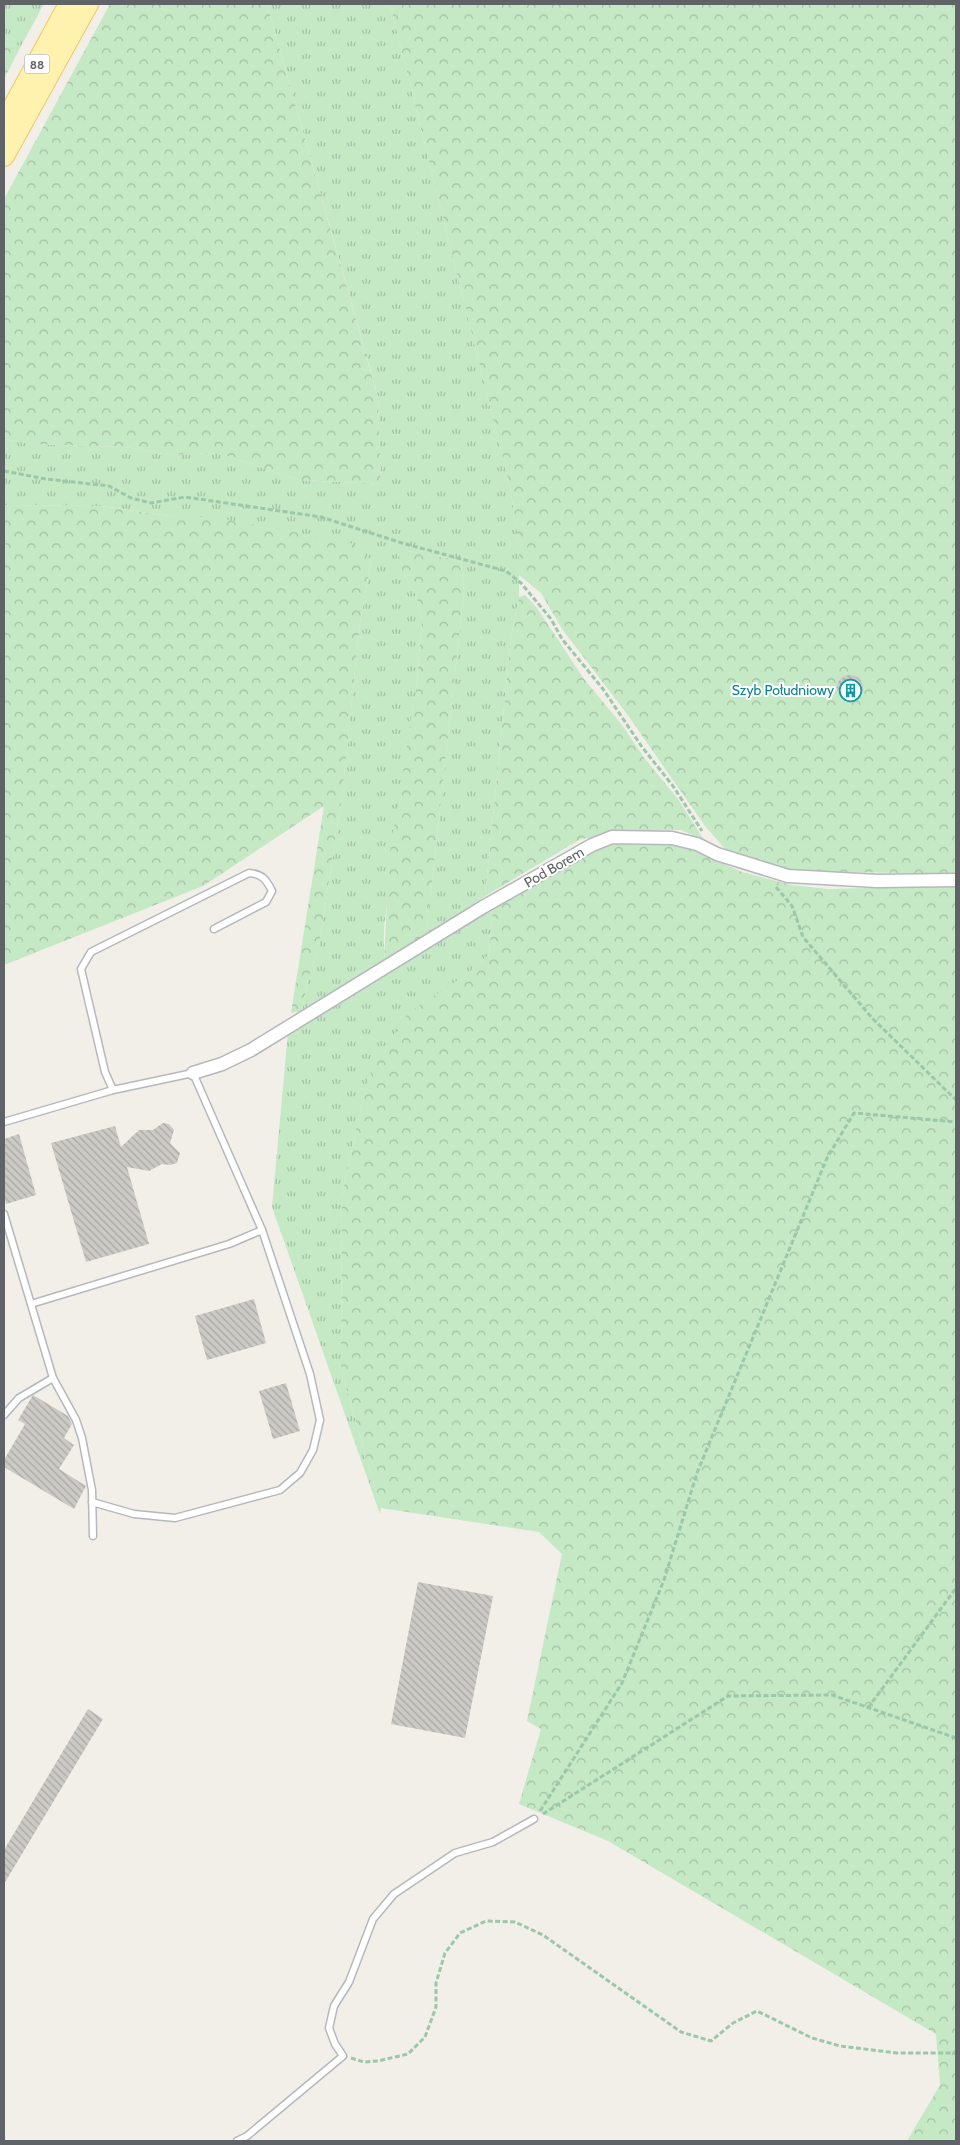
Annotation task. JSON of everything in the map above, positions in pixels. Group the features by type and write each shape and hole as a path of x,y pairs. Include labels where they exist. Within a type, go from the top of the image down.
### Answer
{"main road":[{"name":"88","path":"4,124 70,4"},
{"name":"88","path":"4,156 88,4"}],"street":[{"name":"Pod Borem","path":"193,1073 222,1064 251,1050 483,907 592,845 612,837 672,838 696,844 717,854 788,876 877,881 956,880"}],"lane":[{"path":"113,1090 104,1072 81,969 91,952 249,873 259,874 267,881 272,891 266,902 214,929"},
{"path":"4,1122 113,1090 193,1073 262,1230 310,1374 320,1420 313,1450 300,1473 280,1490 175,1518 134,1514 92,1502"},
{"path":"4,1214 53,1378 76,1420 82,1438 92,1502 93,1536"},
{"path":"31,1304 229,1244 262,1230"},
{"path":"4,1415 19,1398 53,1378"},
{"path":"237,2141 247,2136 343,2056 335,2044 329,2028 334,2006 349,1982 373,1919 394,1894 455,1853 493,1842 534,1820"}],"path":[{"path":"4,470 46,479 109,486 131,498 151,503 169,498 185,497 321,517 402,543 506,572 521,582 551,618 562,639 603,689 642,748 673,786 717,854"},
{"path":"761,868 792,906 803,937 872,1018 956,1100"},
{"path":"534,1820 622,1683 664,1580 697,1473 827,1158 854,1113 956,1122"},
{"path":"868,1708 956,1588"},
{"path":"534,1820 728,1696 832,1695 956,1738"},
{"path":"343,2056 364,2062 378,2061 408,2054 425,2036 436,2007 436,1983 445,1954 460,1933 486,1921 515,1922 543,1935 681,2032 711,2041 733,2022 758,2011 812,2038 840,2046 897,2053 956,2053"}],"green space":[{"path":"4,4 44,4 21,46 4,44"},
{"path":"110,4 267,4 378,398 381,484 299,480 218,453 169,455 126,447 32,444 4,439 4,199"},
{"path":"267,4 390,4 510,487 519,545 519,597 511,637 485,896 426,936 464,591 461,563 452,559 408,551 401,569 416,595 422,620 417,683 401,786 384,928 384,962 302,1011 308,979 319,946 342,797 360,622 371,560 214,517 176,517 101,506 4,505 4,439 32,444 126,447 169,455 218,453 299,480 381,484 378,397"},
{"path":"390,4 956,4 956,874 789,871 727,851 705,826 627,714 562,629 541,593 519,575 519,545 510,487"},
{"path":"4,44 21,46 4,79"},
{"path":"4,505 101,506 176,517 214,517 351,543 371,560 360,622 342,797 319,946 308,979 302,1011 291,1013 324,806 203,886 4,965"},
{"path":"408,551 452,559 461,563 464,591 426,936 384,962 389,858 417,683 422,620 416,595 401,569 399,555"},
{"path":"525,595 537,608 584,679 622,725 645,759 678,799 704,840 681,830 635,831 581,839 485,896 511,637 519,597"},
{"path":"628,842 675,842 742,872 791,885 828,889 956,886 956,2141 907,2141 940,2085 936,2034 608,1841 519,1804 541,1729 527,1721 562,1554 539,1532 381,1508 341,1370 342,1196 357,1125 371,1072 408,1013 467,974 489,955 493,908 598,848"},
{"path":"493,908 489,955 467,974 371,1072 357,1125 342,1196 341,1370 381,1508 380,1514 272,1207 288,1032"}],"building":[{"name":"Szyb Południowy","path":"850,675 859,679 863,688 859,697 850,701 841,697 837,688 841,679"},
{"path":"163,1123 169,1124 174,1130 170,1143 180,1153 177,1163 170,1165 162,1164 149,1171 127,1167 149,1244 86,1262 51,1143 115,1126 121,1147 139,1130 153,1130"},
{"path":"19,1134 36,1195 6,1204 4,1196 4,1139"},
{"path":"254,1299 266,1343 207,1360 195,1316"},
{"path":"286,1383 300,1431 273,1439 259,1391"},
{"path":"33,1395 68,1416 72,1424 64,1438 74,1445 59,1469 86,1486 74,1509 4,1467 4,1460 25,1424 18,1420"},
{"path":"418,1582 493,1596 465,1738 391,1724"},
{"path":"88,1709 103,1719 4,1884 4,1850"}],"place":[{"name":"Szyb Południowy","path":"850,690"}]}
